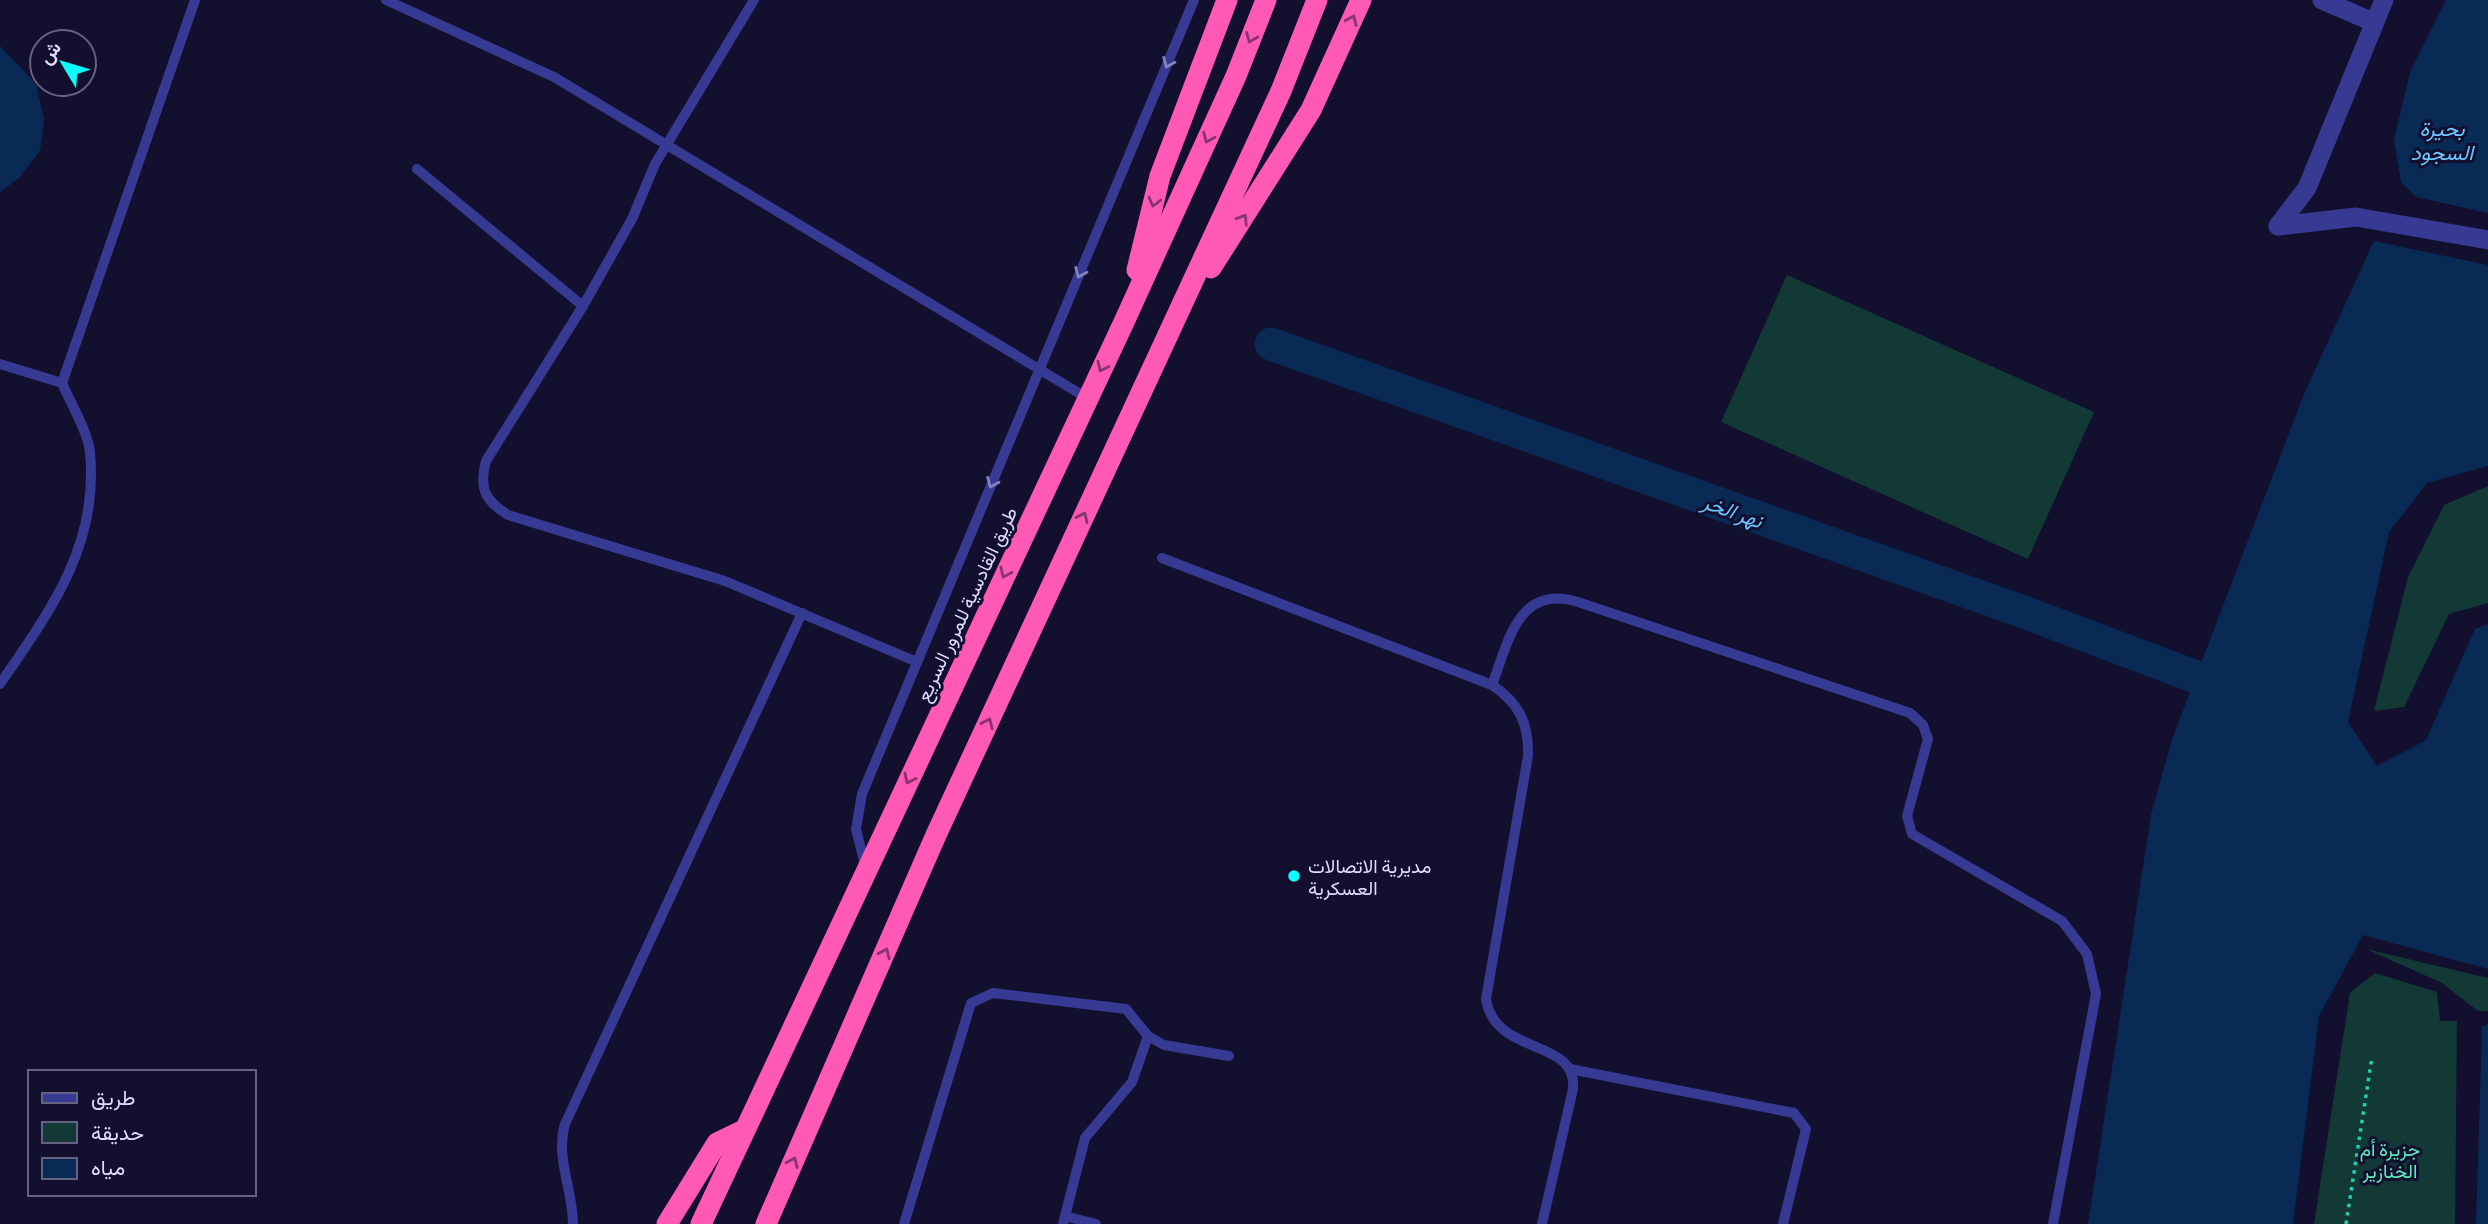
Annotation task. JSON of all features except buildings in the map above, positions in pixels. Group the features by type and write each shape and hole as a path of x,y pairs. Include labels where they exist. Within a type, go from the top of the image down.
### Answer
{"highway":[{"path":"1124,322 1160,176 1227,0"},
{"name":"طريق القادسية للمرور السريع","path":"701,1224 1124,322 1236,76 1266,0"},
{"path":"766,1224 936,835 1281,92 1317,0"},
{"path":"1167,338 1311,110 1361,0"},
{"path":"667,1224 717,1143 744,1130"}],"street":[{"path":"2322,0 2373,22"},
{"path":"2384,0 2307,188 2278,226 2356,217 2380,219 2488,240"}],"lane":[{"path":"0,684 69,577 88,523 90,451 62,383 195,0"},
{"path":"386,0 554,77 1087,398"},
{"path":"754,0 666,144 632,219 583,306 486,461 481,482 489,503 508,514 726,581 917,663"},
{"path":"866,869 857,843 859,804 1194,0"},
{"path":"417,169 583,306"},
{"path":"0,364 62,383"},
{"path":"1162,558 1492,685 1517,707 1529,738 1486,999 1487,1008 1502,1031 1561,1058 1570,1069 1573,1089 1542,1224"},
{"path":"1492,685 1521,614 1537,603 1557,597 1693,640 1910,713 1917,718 1928,739 1907,816 1912,834 2062,921 2080,942 2092,967 2096,1007 2053,1224"},
{"path":"573,1224 570,1191 561,1154 565,1124 802,613"},
{"path":"904,1224 971,1003 993,993 1126,1009 1148,1036 1164,1045 1229,1056"},
{"path":"1096,1224 1064,1220 1085,1138 1132,1082 1148,1036"},
{"path":"1570,1069 1794,1113 1806,1129 1783,1224"}],"path":[{"path":"2346,1224 2372,1057"}],"green space":[{"path":"1787,275 2094,412 2028,559 1721,422"},
{"path":"2488,486 2488,603 2449,614 2404,707 2374,711 2408,577 2444,505"},
{"path":"2366,949 2488,978 2488,1011 2478,1011 2442,983"},
{"name":"جزيرة أم الخنازير","path":"2375,973 2437,992 2440,1021 2457,1021 2455,1224 2314,1224 2350,993"}],"water":[{"name":"بحيرة السجود","path":"2446,0 2488,0 2488,213 2416,197 2401,182 2394,139 2410,72"},
{"path":"0,46 28,76 28,98 39,98 44,119 40,151 19,178 0,192"},
{"path":"2374,241 2488,265 2488,466 2427,483 2389,532 2348,722 2377,766 2426,740 2475,629 2488,624 2488,969 2363,935 2319,1016 2293,1224 2088,1224 2151,815 2172,739 2304,394"},
{"path":"2488,1024 2488,1224 2476,1224 2482,1027"}],"waterway":[{"name":"نهر الخر","path":"1271,344 2032,615 2196,677"}],"place":[{"name":"مديرية الاتصالات العسكرية","path":"1294,876"}]}
